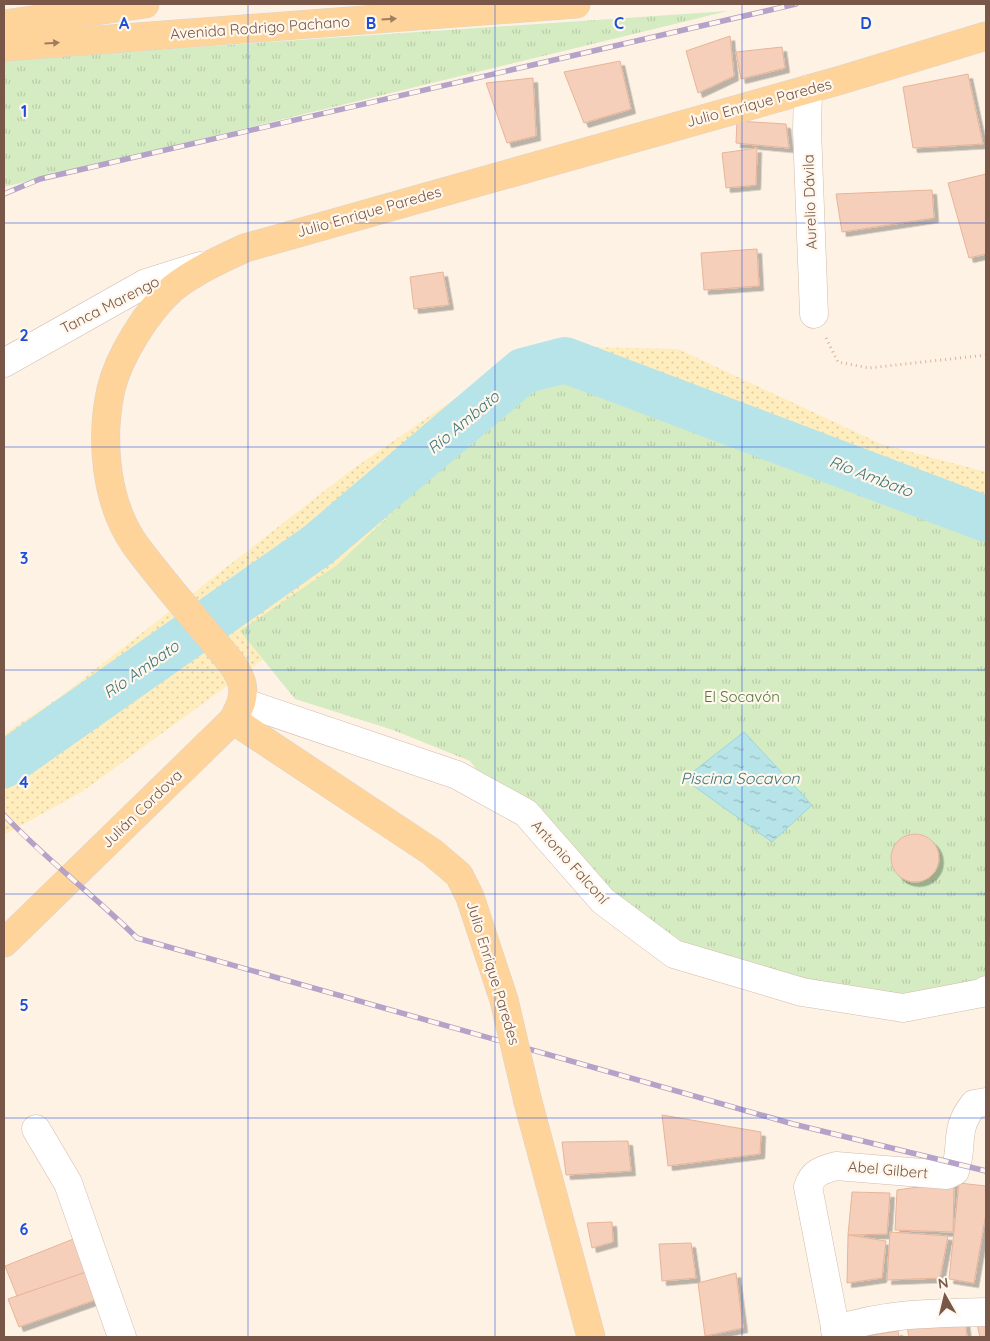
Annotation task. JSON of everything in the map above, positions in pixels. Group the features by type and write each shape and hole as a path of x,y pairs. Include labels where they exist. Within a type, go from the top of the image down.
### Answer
{"main road":[{"path":"4,24 145,4"},
{"name":"Avenida Rodrigo Pachano","path":"4,47 576,4"},
{"name":"Julio Enrique Paredes","path":"591,1337 528,1102 504,1000 470,896 459,875 432,852 238,711 242,684 229,661 134,544 116,507 110,485 107,416 112,387 133,339 173,289 221,259 245,248 808,89 986,36"},
{"name":"Julián Cordova","path":"4,942 238,711"}],"street":[{"name":"Aurelio Dávila","path":"808,89 807,130 814,314"},
{"name":"Tanca Marengo","path":"4,362 146,283 221,259"},
{"name":"Antonio Falconí","path":"238,711 457,775 526,812 603,901 674,954 802,992 903,1008 982,993 986,990"},
{"name":"Abel Gilbert","path":"836,1333 808,1186 811,1177 820,1171 836,1166 947,1175 955,1172 958,1163 963,1119 974,1104 986,1102"},
{"path":"36,1129 68,1183 122,1337"},
{"path":"836,1333 864,1320 927,1313 986,1312"}],"path":[{"path":"814,314 838,362 869,368 986,355"}],"sand":[{"path":"531,346 678,349 881,444 986,472 986,570 450,523 83,791 4,835 4,734 57,699 350,471"}],"green space":[{"path":"728,11 4,187 4,60"},
{"name":"El Socavón","path":"566,375 620,387 818,465 986,527 986,981 892,1006 671,949 514,818 470,761 393,730 295,699 240,631 337,565 528,385"}],"water":[{"name":"Piscina Socavon","path":"744,732 812,805 772,842 684,779"}],"building":[{"path":"730,36 734,76 698,93 686,51"},
{"path":"782,47 785,68 741,79 736,52"},
{"path":"620,61 631,109 584,123 564,72"},
{"path":"968,74 983,144 913,148 903,87"},
{"path":"533,78 536,136 507,143 486,83"},
{"path":"737,121 786,124 789,148 736,143"},
{"path":"757,148 756,185 726,188 722,153"},
{"path":"986,174 986,254 969,258 948,183"},
{"path":"932,190 934,218 842,232 836,194"},
{"path":"757,249 759,286 704,290 701,253"},
{"path":"443,272 449,305 414,309 410,277"},
{"path":"915,834 924,836 932,841 937,849 939,858 937,867 932,875 924,880 915,882 906,880 898,875 893,867 891,858 893,849 898,841 906,836"},
{"path":"662,1115 761,1132 760,1154 668,1166"},
{"path":"628,1141 631,1171 566,1175 562,1142"},
{"path":"954,1182 953,1232 895,1230 897,1190"},
{"path":"959,1183 986,1186 986,1213 974,1283 949,1279"},
{"path":"852,1192 890,1193 887,1234 848,1235"},
{"path":"612,1222 613,1242 592,1248 587,1223"},
{"path":"890,1232 948,1236 940,1278 887,1280"},
{"path":"848,1235 886,1241 882,1278 847,1283"},
{"path":"81,1236 91,1271 17,1296 5,1266"},
{"path":"691,1243 696,1278 662,1281 659,1244"},
{"path":"86,1272 95,1300 19,1327 8,1299"},
{"path":"736,1273 743,1328 705,1336 698,1283"},
{"path":"965,1319 967,1337 909,1337 907,1327"},
{"path":"977,1324 986,1324 986,1337 980,1337"},
{"path":"898,1331 899,1337 860,1337"}],"waterway":[{"name":"Río Ambato","path":"4,765 318,545 523,371 565,360 986,519"}],"railway":[{"path":"4,194 40,179 796,4"},
{"path":"4,815 36,847 137,938 793,1124 986,1171"}]}
